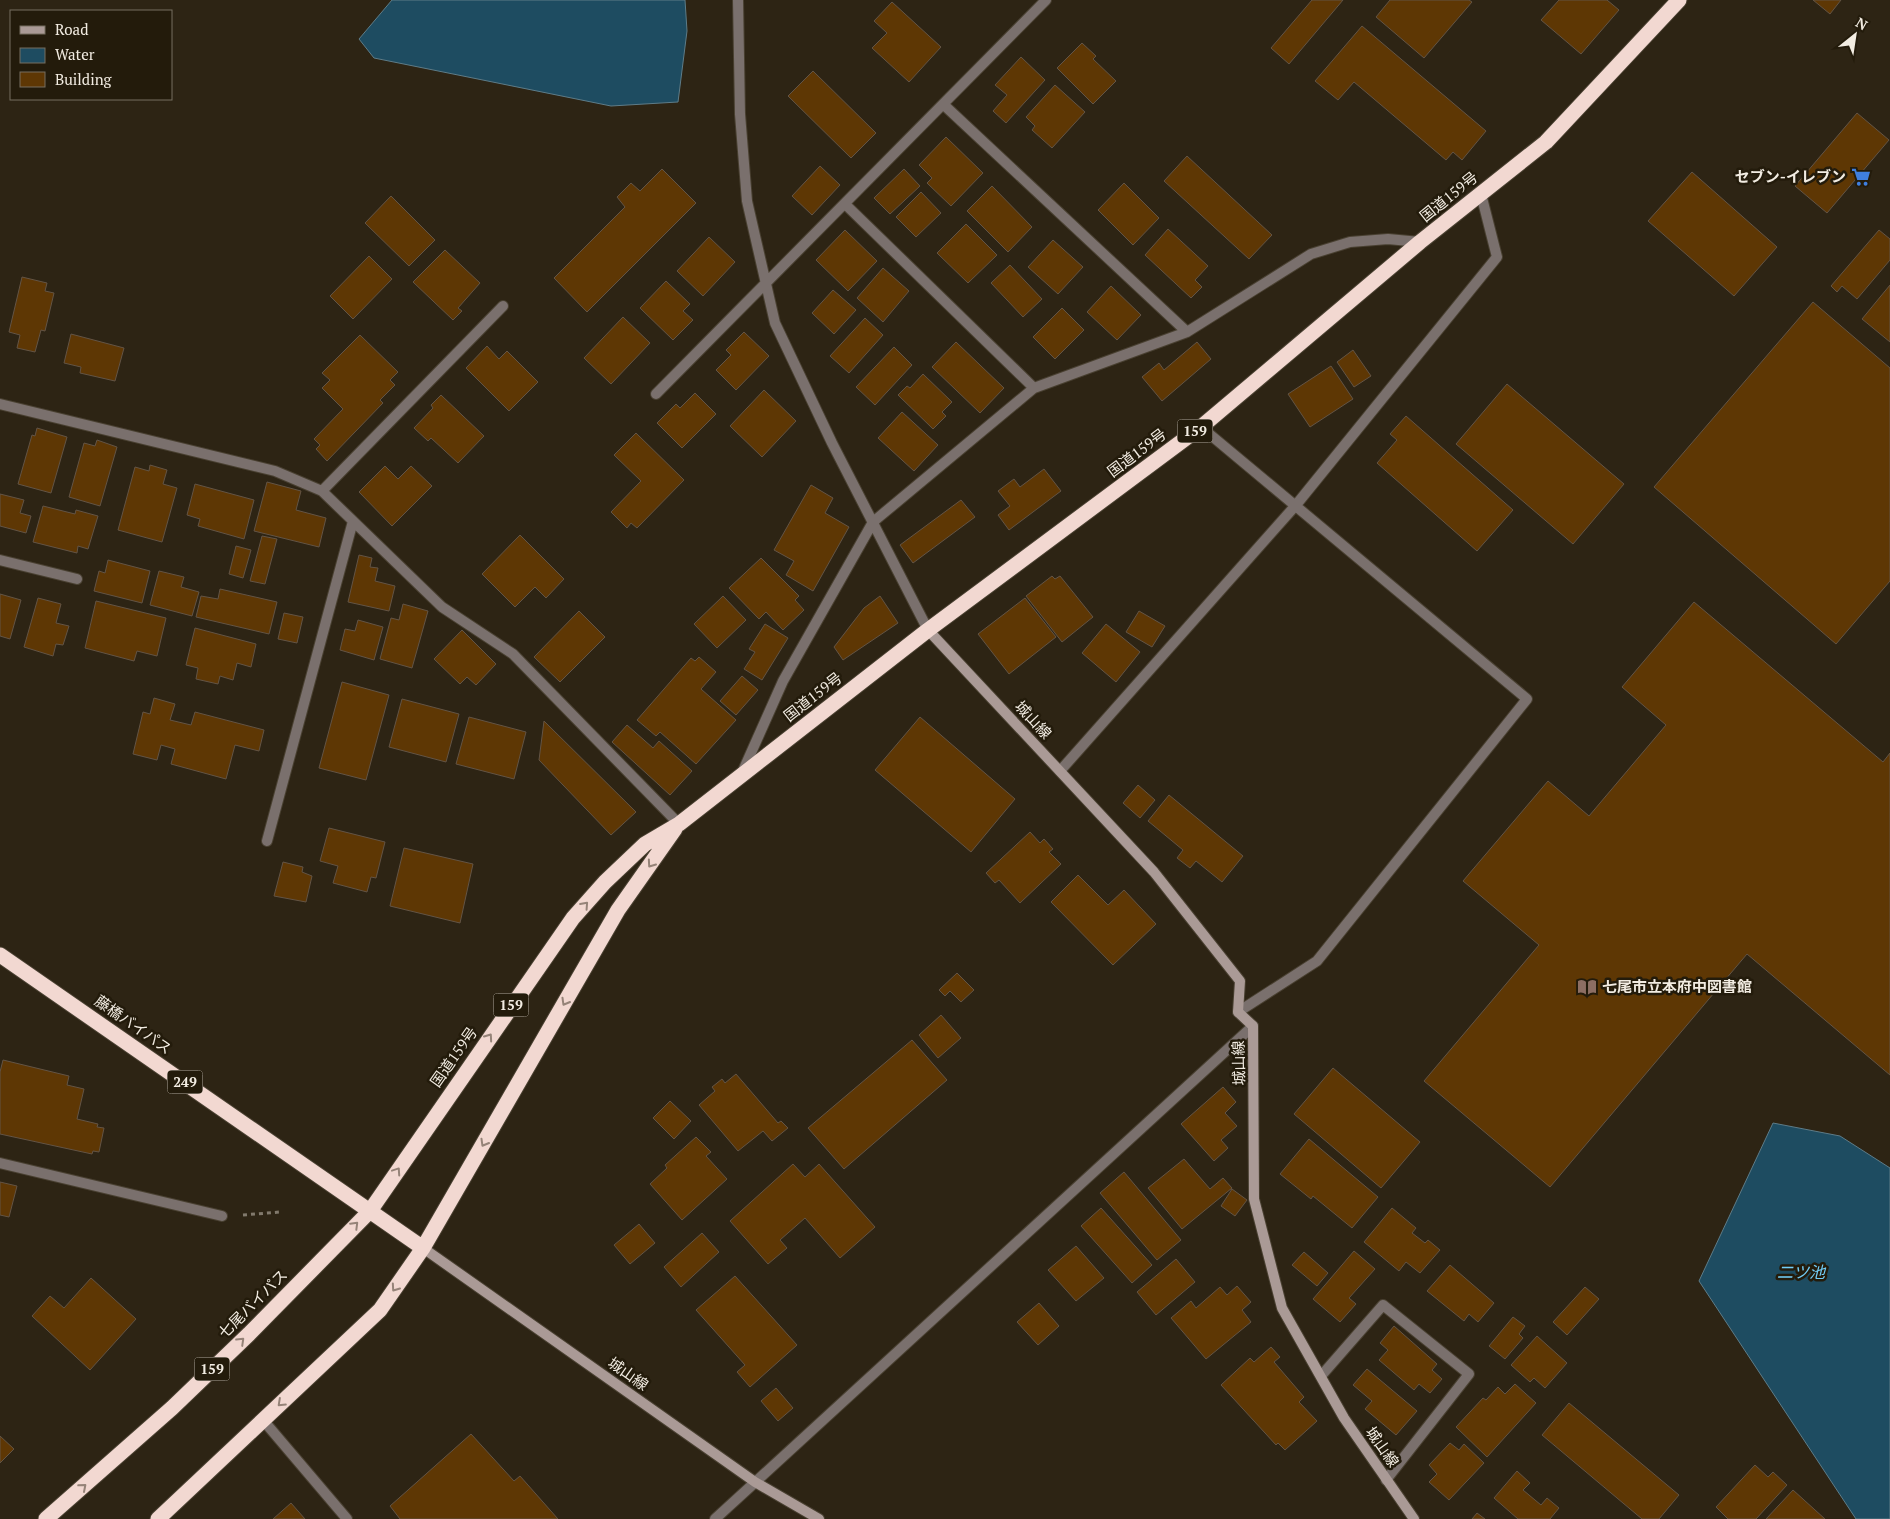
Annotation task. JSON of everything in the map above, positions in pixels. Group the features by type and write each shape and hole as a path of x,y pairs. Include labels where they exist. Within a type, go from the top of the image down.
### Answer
{"highway":[{"name":"国道159号","path":"370,1211 573,918 605,882 645,844 679,824 928,630 1201,427 1420,242 1546,142 1679,0"},
{"name":"国道159号","path":"423,1248 618,910 679,824"},
{"name":"藤橋バイパス","path":"0,955 370,1211"},
{"name":"249","path":"370,1211 423,1248"},
{"name":"七尾バイパス","path":"46,1519 172,1408 249,1334 370,1211"},
{"name":"159","path":"158,1519 380,1310 423,1248"}],"main road":[{"name":"城山線","path":"928,630 1154,872 1240,981 1238,1012 1253,1026 1254,1199 1282,1308 1344,1418 1414,1519"},
{"name":"城山線","path":"423,1248 755,1482 819,1519"}],"street":[{"path":"738,0 740,114 747,201 775,323 832,443 928,630"},
{"path":"656,394 1046,0"},
{"path":"944,105 1187,332"},
{"path":"1060,771 1296,506 1497,257 1481,194"},
{"path":"845,204 1034,388"},
{"path":"742,774 783,681 873,522 1034,388 1187,332 1311,254 1350,242 1388,239 1420,242"},
{"path":"322,491 503,306"},
{"path":"0,404 275,471 322,491 442,607 513,654 679,824"},
{"path":"1201,427 1527,699 1317,961 1238,1012"},
{"path":"267,841 353,521"},
{"path":"0,560 77,579"},
{"path":"715,1519 1253,1026"},
{"path":"0,1163 222,1216"},
{"path":"1321,1376 1383,1305 1469,1374 1386,1480"},
{"path":"263,1420 347,1519"}],"path":[{"path":"222,1216 280,1212"}],"water":[{"path":"392,0 685,0 687,31 678,102 611,106 374,58 359,39"},
{"name":"二ツ池","path":"1773,1123 1840,1136 1890,1168 1890,1519 1856,1519 1699,1281"}],"building":[{"path":"1312,0 1343,0 1289,64 1271,48"},
{"path":"1390,0 1469,0 1472,2 1424,58 1376,17"},
{"path":"1559,0 1607,0 1619,10 1581,54 1541,20"},
{"path":"1813,0 1841,0 1830,14"},
{"path":"892,2 941,47 909,82 872,48 887,33 874,21"},
{"path":"1362,26 1486,131 1462,160 1453,152 1446,160 1354,82 1338,100 1315,81"},
{"path":"1082,43 1096,56 1093,59 1116,81 1093,104 1057,68"},
{"path":"1021,57 1045,80 1006,123 993,111 1007,95 995,85"},
{"path":"813,71 876,133 851,158 788,96"},
{"path":"1055,85 1085,112 1052,148 1032,130 1035,126 1026,117"},
{"path":"1857,113 1889,140 1827,213 1795,186"},
{"path":"946,137 983,173 951,206 927,183 932,178 919,165"},
{"path":"1187,156 1272,235 1249,259 1164,181"},
{"path":"820,166 840,185 812,215 792,196"},
{"path":"662,169 696,203 587,312 554,278 625,207 617,197 631,183 640,191"},
{"path":"904,169 920,186 890,214 874,198"},
{"path":"1692,172 1777,247 1734,296 1648,221"},
{"path":"1124,183 1159,218 1133,245 1098,210"},
{"path":"992,186 1032,227 1008,252 967,211"},
{"path":"921,192 941,213 916,237 896,217"},
{"path":"391,196 435,240 409,266 365,223"},
{"path":"966,224 997,255 968,283 937,253"},
{"path":"1168,229 1208,266 1195,280 1202,287 1191,298 1145,255"},
{"path":"845,230 877,261 848,291 816,260"},
{"path":"1879,230 1890,239 1890,260 1857,299 1842,286 1837,292 1831,286"},
{"path":"709,237 735,262 703,296 677,271"},
{"path":"1053,240 1083,267 1058,294 1028,267"},
{"path":"445,250 480,283 458,308 462,311 453,320 413,282"},
{"path":"369,256 392,279 353,319 330,296"},
{"path":"1010,265 1042,299 1023,317 991,283"},
{"path":"883,268 909,291 883,322 857,298"},
{"path":"22,277 47,283 45,291 54,293 45,331 41,330 35,352 17,348 20,335 9,332"},
{"path":"666,281 690,304 683,311 693,320 673,340 640,308"},
{"path":"1890,285 1890,342 1862,319"},
{"path":"1111,286 1141,315 1117,340 1087,312"},
{"path":"833,290 856,310 834,334 812,313"},
{"path":"1813,302 1890,368 1890,581 1836,644 1654,487"},
{"path":"1062,308 1084,330 1055,359 1033,337"},
{"path":"623,317 650,343 611,384 584,358"},
{"path":"865,318 883,335 849,373 830,356"},
{"path":"744,332 769,356 736,390 716,370 731,355 726,350"},
{"path":"71,334 124,348 115,381 80,373 81,367 64,363"},
{"path":"360,335 398,372 390,380 395,385 380,400 383,403 327,461 316,449 320,445 314,439 343,409 322,388 330,380 322,373"},
{"path":"956,342 1004,388 980,413 932,367"},
{"path":"1197,342 1211,359 1162,401 1142,377 1159,363 1164,370"},
{"path":"487,346 499,359 507,351 538,382 509,411 466,368"},
{"path":"894,347 912,365 875,405 856,387"},
{"path":"1353,350 1371,376 1354,387 1337,362"},
{"path":"1331,366 1353,399 1310,427 1288,394"},
{"path":"923,374 952,402 942,412 946,416 933,429 898,395 907,386 910,388"},
{"path":"1507,384 1624,484 1573,544 1456,444"},
{"path":"764,390 796,421 762,457 730,426"},
{"path":"695,393 716,414 682,448 657,423 676,404 680,408"},
{"path":"441,395 484,436 458,463 431,438 428,441 414,428 433,408 431,405"},
{"path":"902,412 938,445 914,471 878,438"},
{"path":"1406,416 1513,510 1477,551 1377,463 1397,440 1390,434"},
{"path":"37,428 67,437 51,493 18,484 32,435 35,436"},
{"path":"636,433 684,480 637,528 631,523 627,528 611,512 641,481 614,455"},
{"path":"97,440 117,447 100,506 69,497 84,443 95,446"},
{"path":"150,465 167,470 163,484 177,488 162,542 118,530 135,467 149,471"},
{"path":"385,466 398,479 411,466 432,486 392,526 359,492"},
{"path":"1044,469 1061,491 1009,530 998,515 1010,506 998,491 1014,479 1020,487"},
{"path":"267,482 301,491 296,510 326,518 319,547 254,531"},
{"path":"195,484 254,500 244,539 198,526 200,519 187,515"},
{"path":"811,485 833,498 825,513 849,527 813,591 786,575 794,561 774,550"},
{"path":"0,494 24,500 20,513 31,516 26,533 0,526"},
{"path":"961,500 975,517 913,563 900,545"},
{"path":"43,506 75,514 76,510 98,516 88,549 78,546 77,553 33,542"},
{"path":"520,535 564,579 546,598 535,587 515,607 482,574"},
{"path":"262,536 277,539 265,584 250,581"},
{"path":"236,546 251,550 243,578 229,574"},
{"path":"359,555 372,558 370,567 378,568 375,581 395,586 389,611 348,602"},
{"path":"761,558 799,596 795,600 804,610 783,630 766,612 759,619 729,588"},
{"path":"108,560 150,571 142,603 94,591 99,571 105,573"},
{"path":"159,571 184,577 181,587 199,592 192,616 150,605"},
{"path":"1052,576 1055,579 1060,576 1093,617 1062,642 1026,596"},
{"path":"220,589 277,602 269,634 196,617 201,596 218,599"},
{"path":"0,594 21,600 10,639 0,636"},
{"path":"723,596 746,620 717,648 694,624"},
{"path":"880,596 898,623 843,660 834,647 864,608"},
{"path":"38,598 61,604 56,623 69,626 63,645 56,644 53,656 24,647"},
{"path":"1025,598 1056,637 1009,674 978,634"},
{"path":"96,601 166,618 157,656 137,651 134,661 85,648"},
{"path":"1694,602 1883,762 1890,753 1890,1075 1747,954 1550,1187 1424,1081 1539,945 1463,881 1548,781 1589,816 1666,725 1622,687"},
{"path":"403,604 428,611 412,668 380,659 391,618 399,620"},
{"path":"579,611 605,637 560,682 534,657"},
{"path":"1139,611 1165,626 1152,647 1126,632"},
{"path":"284,613 303,617 297,643 278,639"},
{"path":"358,620 383,627 374,660 340,650 345,629 355,631"},
{"path":"765,624 788,638 762,680 744,669 755,652 749,649"},
{"path":"1106,624 1140,652 1116,682 1082,653"},
{"path":"195,628 256,644 251,667 237,663 233,680 220,676 218,684 196,679 198,668 186,665"},
{"path":"462,630 496,664 476,685 467,677 460,684 434,659"},
{"path":"699,657 716,672 701,689 736,720 696,764 660,732 656,736 637,720 691,658 695,661"},
{"path":"742,676 758,690 736,715 720,701"},
{"path":"342,682 389,695 366,780 319,768"},
{"path":"154,698 175,704 170,720 191,725 195,712 264,730 259,751 235,745 226,779 171,764 175,749 161,745 157,760 133,754 143,712 150,714"},
{"path":"402,699 459,714 446,762 389,747"},
{"path":"469,717 526,732 514,779 456,764"},
{"path":"920,717 1015,799 971,852 875,770"},
{"path":"544,721 636,812 611,835 539,760"},
{"path":"627,725 653,748 659,741 692,771 670,795 612,742"},
{"path":"1138,785 1155,800 1140,818 1123,803"},
{"path":"1169,795 1243,856 1222,882 1196,861 1190,868 1177,858 1183,850 1148,821"},
{"path":"329,828 385,842 376,878 371,877 367,892 333,883 338,866 320,861"},
{"path":"1030,832 1040,843 1044,839 1053,849 1049,852 1061,864 1020,903 999,880 995,883 986,873"},
{"path":"404,848 473,864 460,923 390,906"},
{"path":"283,862 303,867 302,872 312,876 306,902 274,896"},
{"path":"1078,875 1108,905 1124,890 1156,924 1113,965 1051,902"},
{"path":"957,973 974,990 961,1002 950,991 945,996 939,990"},
{"path":"941,1015 961,1038 938,1058 919,1035"},
{"path":"912,1040 947,1080 844,1169 808,1128"},
{"path":"3,1060 69,1076 67,1085 84,1089 77,1119 98,1124 97,1127 104,1128 99,1152 93,1151 92,1154 0,1134 0,1072"},
{"path":"1333,1068 1420,1142 1381,1188 1294,1114"},
{"path":"736,1074 778,1123 781,1121 788,1128 772,1141 763,1131 738,1151 699,1105 715,1091 712,1087 722,1079 725,1083"},
{"path":"1223,1087 1236,1102 1225,1113 1237,1126 1221,1140 1228,1148 1214,1161 1181,1124"},
{"path":"670,1101 691,1121 674,1139 653,1118"},
{"path":"696,1137 711,1152 706,1156 727,1179 682,1220 650,1184 667,1168 665,1165"},
{"path":"1309,1139 1378,1197 1352,1228 1313,1196 1311,1199 1280,1174"},
{"path":"1184,1159 1210,1189 1223,1178 1232,1188 1182,1229 1148,1188"},
{"path":"793,1164 805,1177 819,1164 875,1227 840,1258 805,1218 780,1240 787,1248 768,1264 730,1221"},
{"path":"1124,1172 1181,1240 1157,1260 1100,1193"},
{"path":"0,1182 17,1186 9,1217 0,1215"},
{"path":"1232,1189 1247,1200 1235,1216 1221,1206"},
{"path":"1101,1208 1152,1265 1132,1283 1081,1226"},
{"path":"1392,1208 1416,1228 1412,1233 1425,1243 1428,1240 1440,1250 1420,1273 1406,1262 1399,1271 1364,1242"},
{"path":"639,1224 655,1243 630,1264 614,1245"},
{"path":"702,1233 719,1252 681,1287 664,1267"},
{"path":"1076,1246 1104,1278 1076,1301 1048,1270"},
{"path":"1354,1251 1375,1269 1349,1298 1356,1304 1340,1322 1313,1299"},
{"path":"1304,1252 1328,1273 1317,1286 1292,1265"},
{"path":"1176,1259 1195,1282 1156,1315 1137,1292"},
{"path":"1450,1265 1494,1303 1478,1322 1469,1314 1464,1321 1427,1291"},
{"path":"735,1276 797,1345 750,1387 737,1372 745,1365 696,1310"},
{"path":"91,1278 136,1319 90,1370 32,1316 50,1296 64,1308"},
{"path":"1237,1286 1251,1302 1242,1310 1251,1322 1206,1359 1171,1318 1191,1301 1196,1308 1220,1287 1227,1295"},
{"path":"1585,1287 1599,1299 1567,1335 1553,1322"},
{"path":"1039,1303 1059,1326 1038,1345 1017,1322"},
{"path":"1513,1317 1525,1326 1519,1334 1523,1338 1505,1359 1489,1346"},
{"path":"1394,1326 1437,1364 1432,1370 1442,1379 1430,1393 1419,1384 1414,1390 1379,1360 1388,1350 1380,1343"},
{"path":"1537,1336 1567,1363 1545,1388 1534,1378 1530,1382 1511,1365"},
{"path":"1271,1347 1280,1357 1274,1362 1304,1397 1299,1402 1317,1421 1285,1450 1278,1443 1276,1445 1221,1385 1250,1358 1254,1362"},
{"path":"1367,1369 1417,1411 1396,1435 1365,1409 1372,1401 1353,1385"},
{"path":"1515,1384 1536,1403 1487,1457 1456,1427 1483,1398 1486,1400 1498,1387 1505,1394"},
{"path":"776,1388 793,1408 778,1421 761,1401"},
{"path":"1569,1403 1679,1495 1659,1519 1642,1519 1542,1435"},
{"path":"471,1434 514,1481 520,1476 558,1519 400,1519 390,1506"},
{"path":"0,1436 14,1449 0,1463"},
{"path":"1450,1443 1459,1450 1464,1444 1484,1463 1449,1500 1429,1482 1437,1474 1429,1465"},
{"path":"1755,1465 1768,1477 1773,1472 1787,1485 1756,1519 1728,1519 1716,1507"},
{"path":"1517,1471 1530,1483 1523,1490 1541,1505 1547,1498 1559,1508 1550,1519 1518,1519 1494,1498"},
{"path":"1793,1490 1825,1519 1766,1519"},
{"path":"291,1503 305,1519 273,1519"},
{"path":"1477,1513 1485,1519 1472,1519"}],"place":[{"name":"セブン-イレブン","path":"1861,177"},
{"name":"七尾市立本府中図書館","path":"1587,987"}]}
